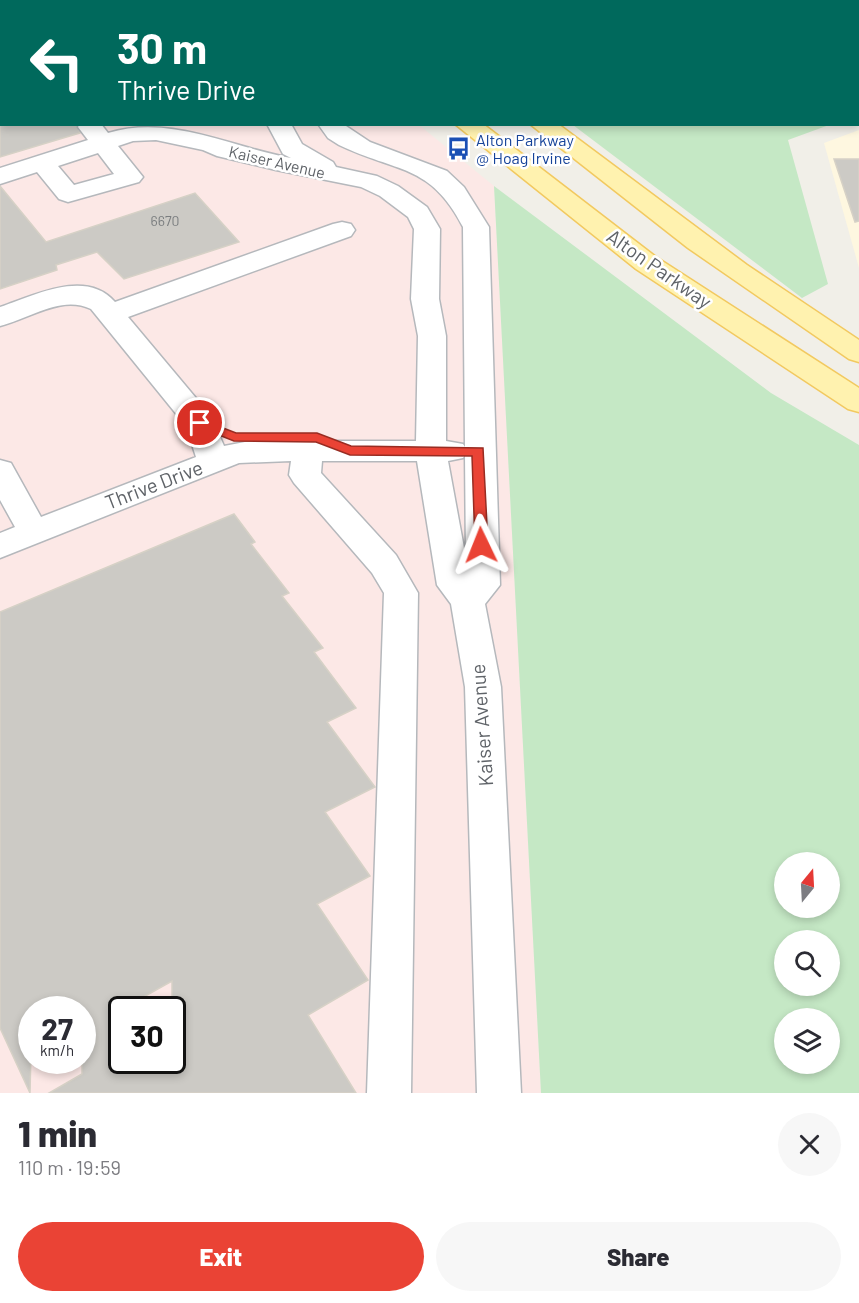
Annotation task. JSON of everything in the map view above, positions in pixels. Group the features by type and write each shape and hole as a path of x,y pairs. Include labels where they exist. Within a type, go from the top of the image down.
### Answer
{"main road":[{"name":"Alton Parkway","path":"470,126 645,263 859,402"},
{"path":"545,126 703,248 784,306 859,353"}],"street":[{"name":"Kaiser Avenue","path":"210,144 254,142 270,133 275,126"},
{"name":"Kaiser Avenue","path":"278,126 292,149 313,163 345,176"},
{"path":"331,126 345,141 405,159 439,176 460,195 476,227 478,451 483,585 467,600"},
{"name":"Kaiser Avenue","path":"0,176 43,164 97,134 187,131 210,144 246,156 368,181 389,191 418,213 427,229 425,299 432,336 431,451 454,585 467,600 483,687 499,1093"},
{"path":"43,164 68,194 130,177 97,134"},
{"path":"110,314 342,230"},
{"path":"0,317 62,295 81,294 101,303 200,423 214,462"},
{"name":"Thrive Drive","path":"200,423 234,437 317,438 350,451"},
{"name":"Thrive Drive","path":"0,546 233,454 250,451 478,451"},
{"path":"308,451 305,475 384,564 401,593 389,1093"},
{"path":"0,471 34,533"}],"shaded area":[{"path":"0,126 420,126 494,186 541,1093 0,1093"},
{"path":"859,130 859,268 824,143"}],"green space":[{"path":"574,126 826,126 788,140 828,284 802,298"},
{"path":"494,186 771,393 859,445 859,1093 541,1093"}],"building":[{"path":"0,126 78,126 80,133 0,157"},
{"path":"834,159 859,159 859,221 855,222"},
{"path":"0,186 46,242 195,193 239,242 124,279 97,252 56,265 57,270 0,289"},
{"path":"234,514 255,542 251,544 289,593 282,596 323,648 314,652 356,708 327,722 375,787 325,812 370,876 317,904 368,980 308,1015 356,1093 49,1093 82,1074 96,1074 96,996 18,996 18,1067 0,1028 0,612"},
{"path":"21,1074 30,1074 30,1093"}],"place":[{"name":"Alton Parkway @ Hoag Irvine","path":"458,149"}],"route":[{"path":"200,423 234,437 317,438 350,451 478,451 481,545"}]}
